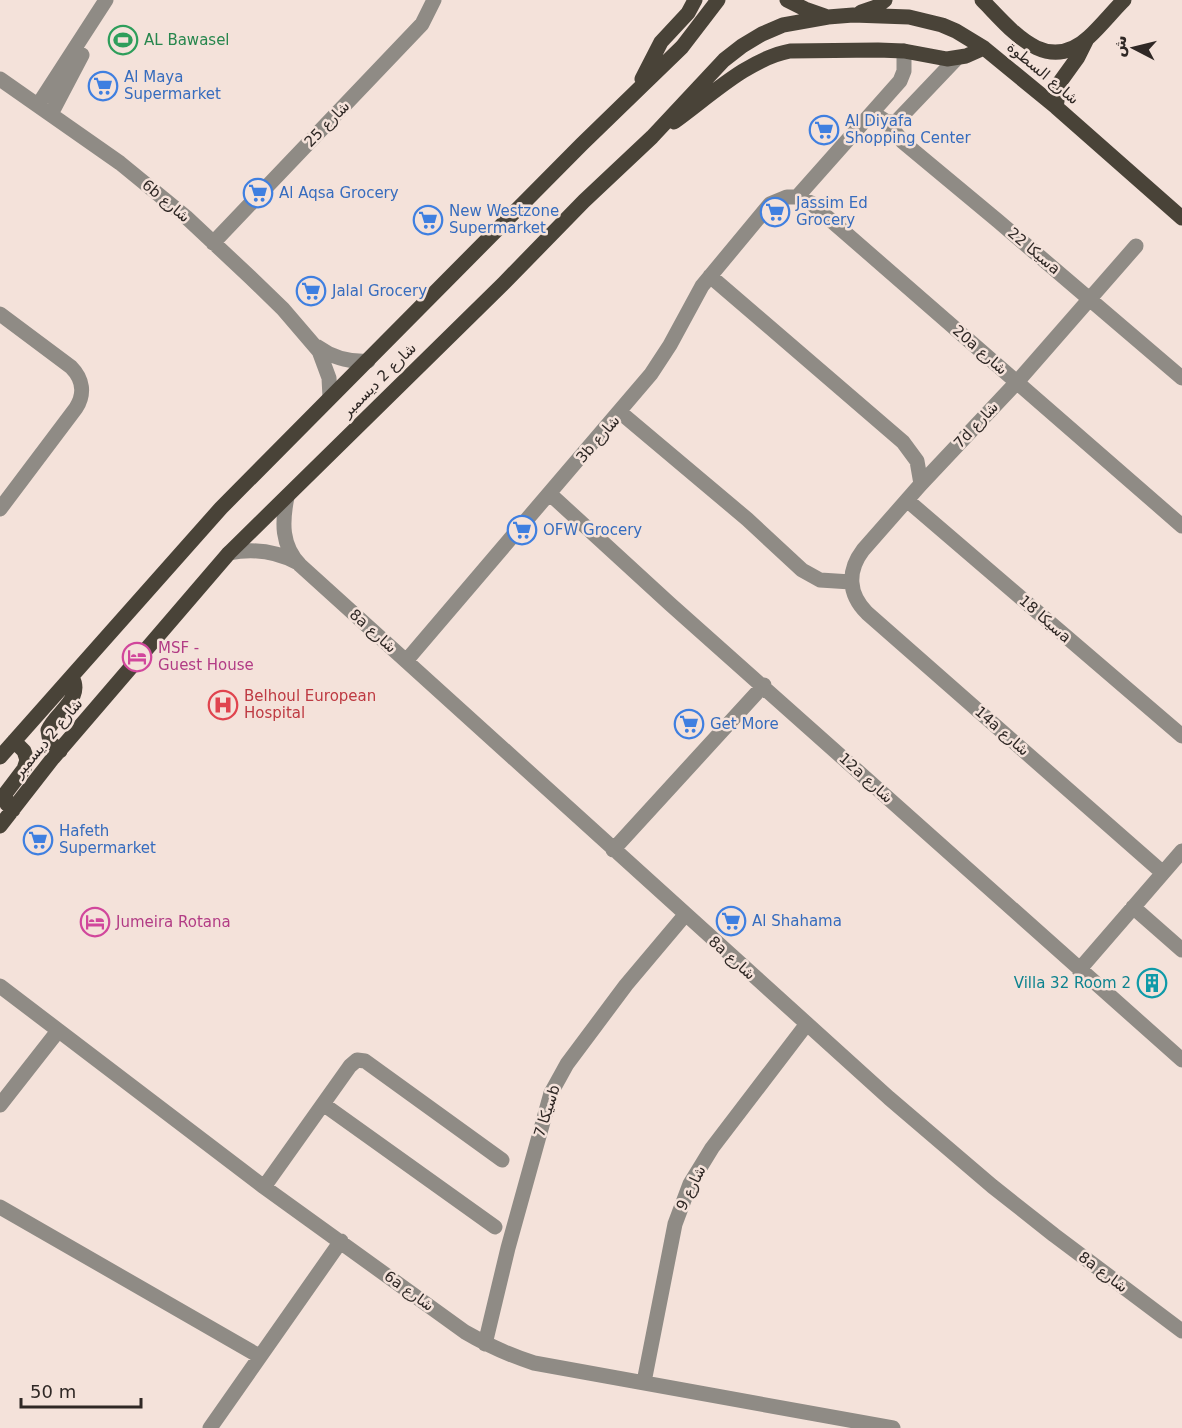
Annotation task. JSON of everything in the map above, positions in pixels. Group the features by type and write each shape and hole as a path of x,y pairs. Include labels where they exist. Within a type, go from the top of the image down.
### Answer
{"main road":[{"path":"638,88 661,42 688,13 695,0"},
{"name":"شارع 2 ديسمبر","path":"0,757 214,515 638,88 682,47 718,0"},
{"path":"787,0 805,9 828,16"},
{"path":"853,15 876,7 885,0"},
{"name":"شارع السطوة","path":"982,0 1033,46 1042,51 1062,52 1087,39 1124,0"},
{"path":"996,0 1001,19"},
{"name":"شارع السطوة","path":"828,16 893,15 926,21 956,31 984,48 1182,218"},
{"name":"شارع 2 ديسمبر","path":"0,826 60,751 229,553 651,137 700,84 742,46 762,34 783,25 828,16"},
{"path":"1056,108 1060,82 1078,57 1087,39"},
{"path":"651,137 756,63 778,53 904,51 940,59 956,59 984,48"},
{"path":"60,751 50,742 48,730 74,696 77,688 72,677"},
{"path":"13,810 7,804 5,794 24,769 27,760 24,751 14,741"}],"street":[{"name":"شارع 25","path":"213,243 422,24 434,0"},
{"path":"38,105 103,7"},
{"path":"51,114 84,52 103,7"},
{"path":"797,197 874,112 903,76 904,51"},
{"path":"874,112 887,122 896,122 956,59"},
{"name":"6b شارع","path":"0,79 120,163 186,217 283,309 314,343 330,355 339,358 358,362 369,361"},
{"name":"سيكا 22a","path":"887,122 903,142 1182,378"},
{"name":"3b شارع","path":"406,661 621,413 661,360 694,298 770,204 788,197 797,197"},
{"name":"20a شارع","path":"797,197 811,203 1182,526"},
{"name":"7d شارع","path":"851,582 852,570 863,550 921,484 1017,382 1136,246"},
{"path":"710,276 903,442 917,461 921,484"},
{"path":"0,314 71,367 82,387 80,402 76,408 0,509"},
{"name":"6b شارع","path":"314,343 327,369 330,397"},
{"path":"621,413 747,519 802,570 820,580 851,582"},
{"name":"12a شارع","path":"550,494 670,604 1182,1060"},
{"name":"8a شارع","path":"287,497 283,531 291,553 300,565"},
{"name":"سيكا 18a","path":"908,501 1182,736"},
{"name":"8a شارع","path":"229,553 264,551 287,557 300,565 806,1025 992,1186 1109,1278 1182,1331"},
{"name":"14a شارع","path":"851,582 856,600 867,613 1163,873"},
{"path":"613,850 764,686"},
{"path":"1079,970 1182,851"},
{"path":"1133,907 1182,950"},
{"name":"سيكا 7b","path":"485,1344 508,1248 551,1093 558,1078 593,1029 685,915"},
{"name":"6a شارع","path":"0,986 264,1187 465,1332 485,1344 534,1363 893,1428"},
{"name":"شارع 9","path":"644,1382 675,1224 690,1184 712,1148 806,1025"},
{"path":"0,1105 58,1031"},
{"path":"264,1187 353,1062 361,1060 502,1160"},
{"path":"323,1104 495,1227"},
{"path":"0,1207 259,1356"},
{"path":"210,1428 341,1241"}],"place":[{"name":"AL Bawasel","path":"123,40"},
{"name":"Al Maya Supermarket","path":"103,86"},
{"name":"Al Diyafa Shopping Center","path":"824,130"},
{"name":"Al Aqsa Grocery","path":"258,193"},
{"name":"Jassim Ed Grocery","path":"775,212"},
{"name":"New Westzone Supermarket","path":"428,220"},
{"name":"Jalal Grocery","path":"311,291"},
{"name":"OFW Grocery","path":"522,530"},
{"name":"MSF - Guest House","path":"137,657"},
{"name":"Belhoul European Hospital","path":"223,705"},
{"name":"Get More","path":"689,724"},
{"name":"Hafeth Supermarket","path":"38,840"},
{"name":"Al Shahama","path":"731,921"},
{"name":"Jumeira Rotana","path":"95,922"},
{"name":"Villa 32 Room 2","path":"1152,983"}]}
